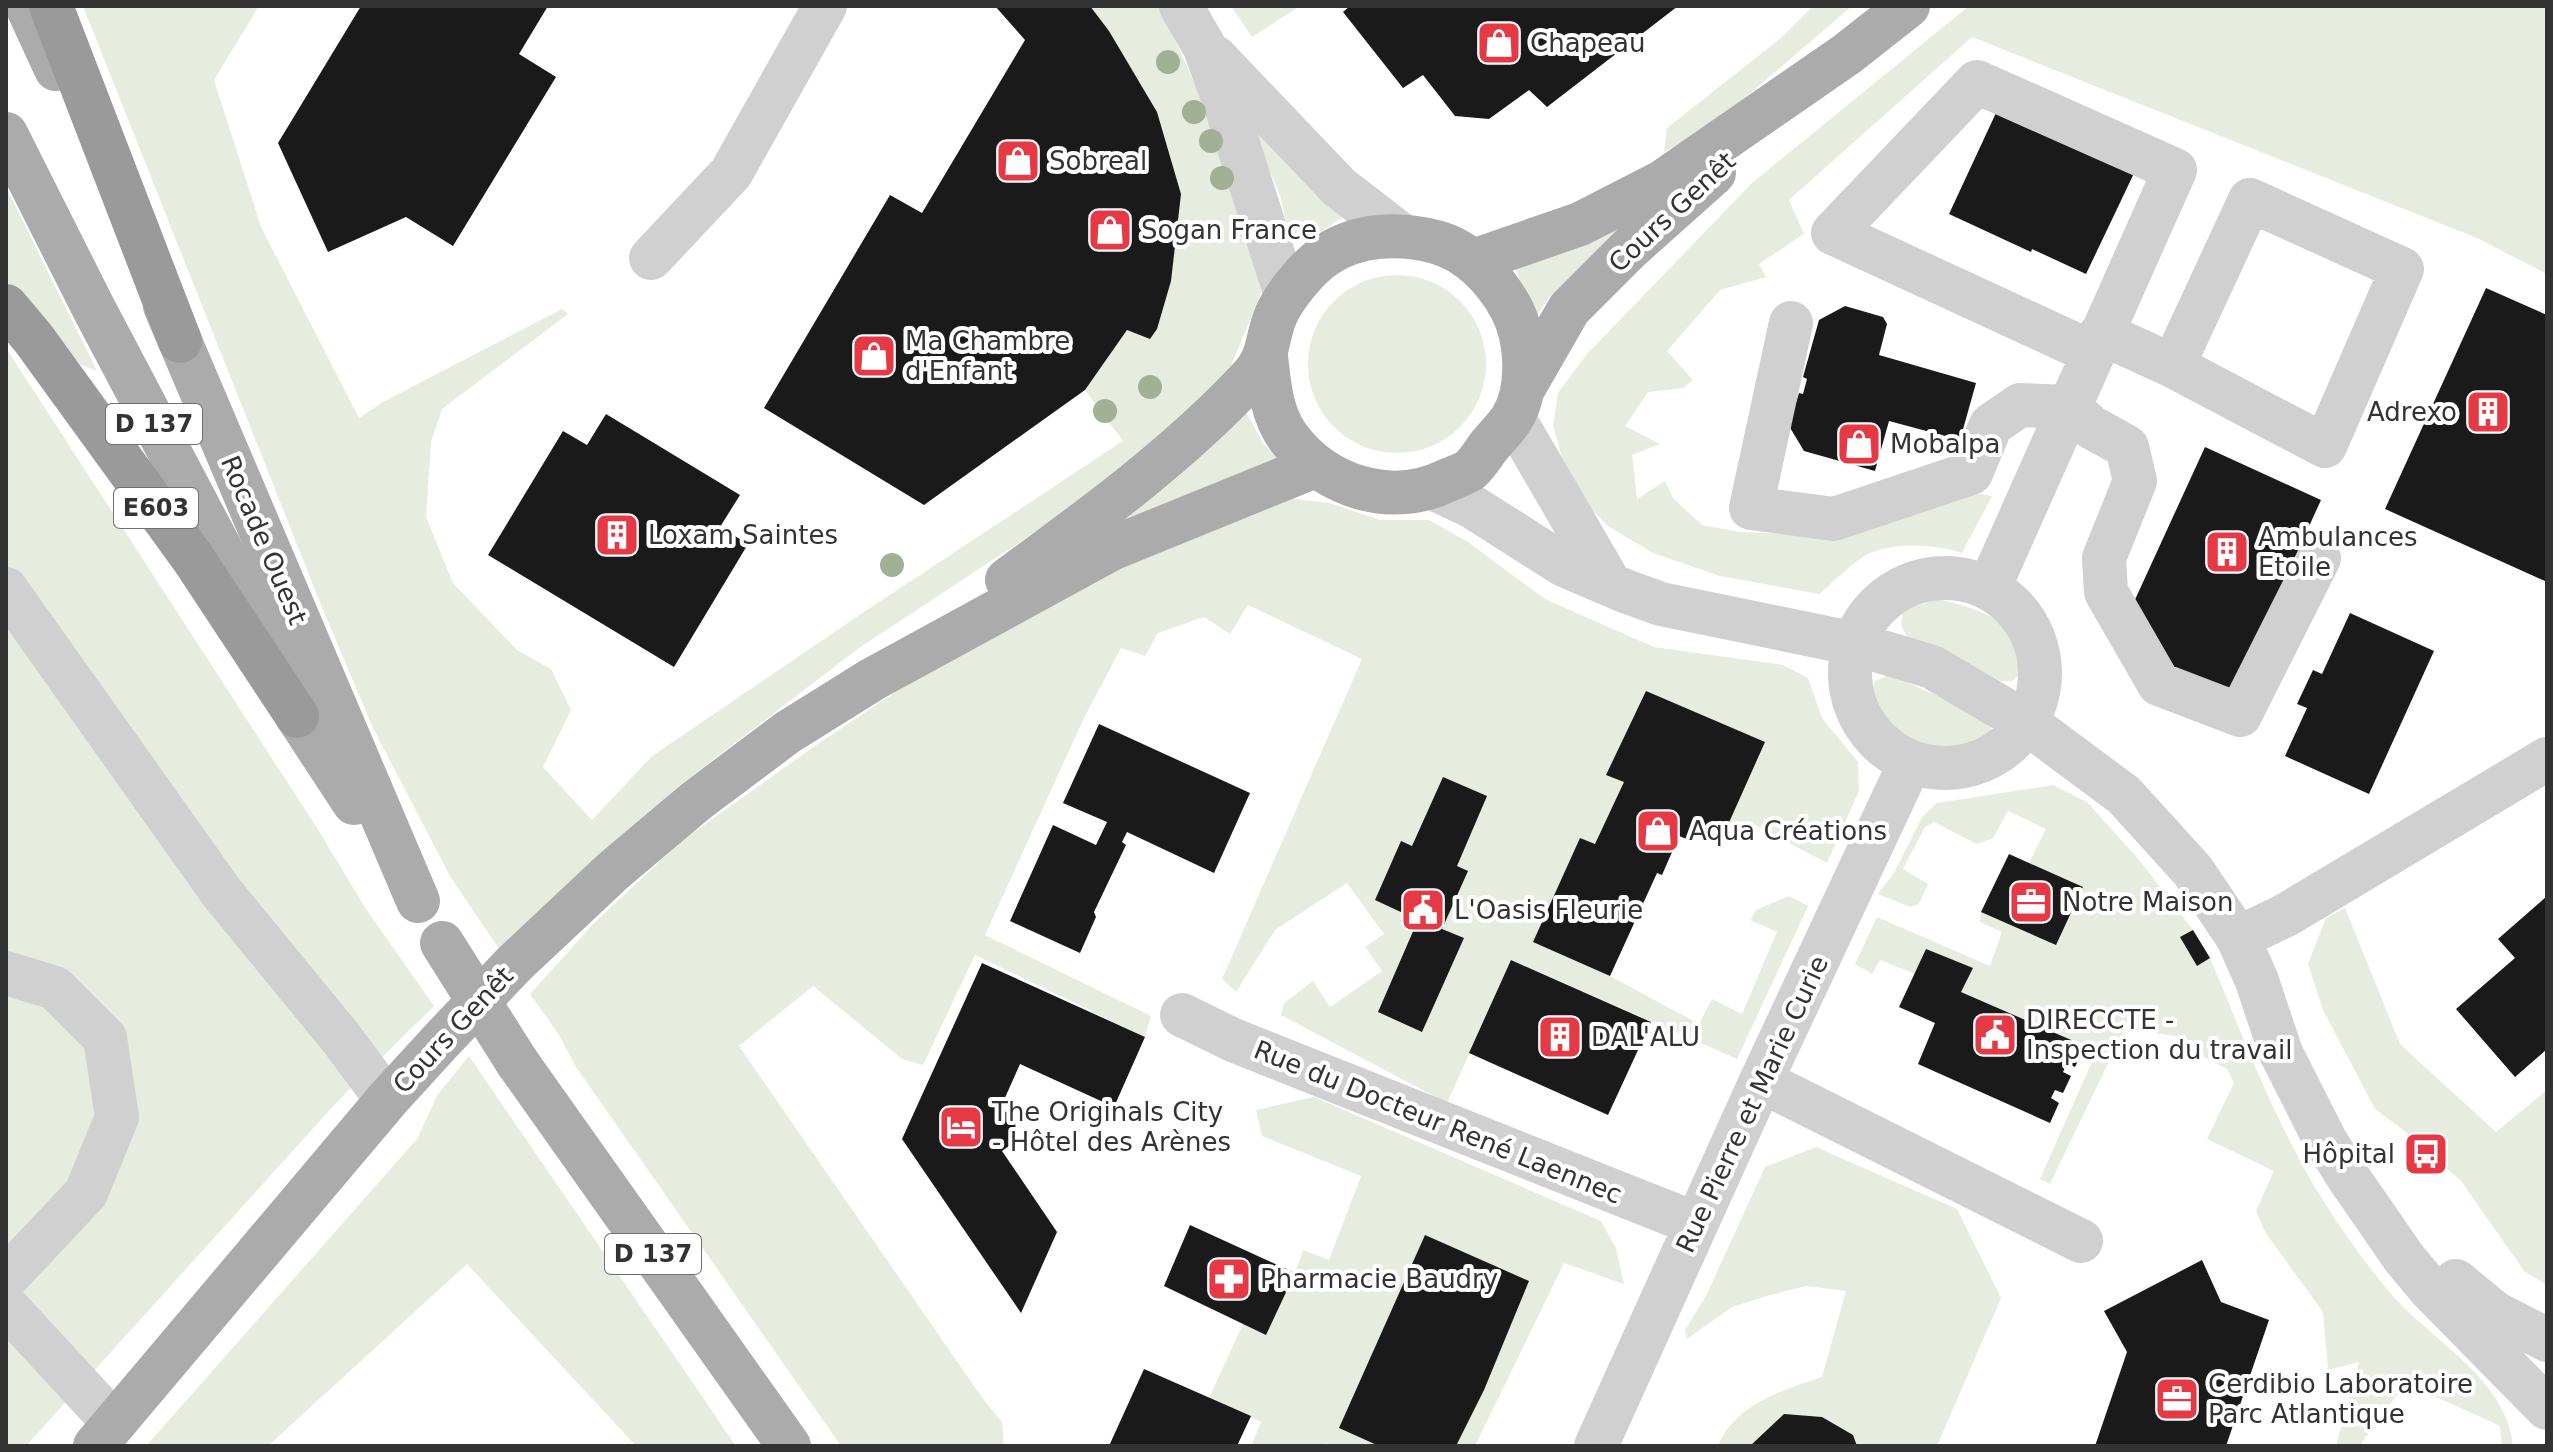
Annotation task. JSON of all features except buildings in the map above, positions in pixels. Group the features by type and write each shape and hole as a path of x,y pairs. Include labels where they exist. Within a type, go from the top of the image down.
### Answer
{"highway":[{"name":"D 137","path":"51,6 180,341"},
{"name":"E603","path":"6,306 42,349 192,557 297,716"}],"main road":[{"name":"Rocade Ouest","path":"27,6 180,341 418,901"},
{"name":"Cours Genêt","path":"1473,261 1580,224 1662,182 1847,54 1908,6"},
{"name":"Cours Genêt","path":"1517,404 1569,309 1630,248 1847,54"},
{"name":"Rocade Ouest","path":"6,134 218,544 297,716"},
{"path":"1401,235 1439,242 1473,261 1499,287 1516,319 1524,354 1517,404 1470,470 1433,488 1392,494 1352,486 1315,466 1287,435 1270,398 1266,356 1275,317 1286,295 1325,256 1361,239 1401,235"},
{"path":"873,679 1039,557 1186,441 1250,378 1266,356"},
{"path":"873,679 1113,548 1315,466"},
{"name":"Cours Genêt","path":"104,1434 387,1100 514,964 613,871 696,801 788,732 873,679"},
{"name":"D 137","path":"297,716 418,901 517,1062 789,1446"}],"street":[{"path":"651,258 731,173 825,6"},
{"path":"1181,6 1204,46 1225,103 1286,295"},
{"path":"1204,46 1339,187 1401,235"},
{"path":"1989,588 2097,343 2175,170 1977,82 1833,233 2097,343 2173,366 2325,446 2402,269 2250,200 2173,366"},
{"path":"1791,323 1751,508 1834,519 1971,473 1991,425 2020,405 2069,407 2091,427 2127,447 2135,481 2104,558 2106,592 2159,684 2240,715 2319,558"},
{"path":"1517,404 1610,584"},
{"path":"1433,488 1482,512 1564,565 1661,604 1856,644 1932,667 2027,723 2124,795 2193,871 2238,938 2257,981 2281,1053 2325,1140 2375,1216 2429,1288 2547,1408"},
{"path":"1959,578 1989,588 2013,605 2030,629 2040,657 2040,687 2027,723 2015,739 1993,756 1966,766 1938,769 1910,763 1883,747 1863,723 1851,693 1850,662 1856,644 1877,607 1901,588 1930,579 1959,578"},
{"path":"6,589 222,893 341,1038 387,1100"},
{"path":"2238,938 2286,915 2547,759"},
{"name":"Rue Pierre et Marie Curie","path":"1596,1446 1761,1081 1910,763"},
{"path":"6,973 55,988 105,1038 117,1117 86,1193 6,1278"},
{"name":"Rue du Docteur René Laennec","path":"1182,1015 1233,1040 1696,1224"},
{"path":"1761,1081 2081,1241"},
{"path":"2375,1216 2495,1313 2547,1340"},
{"path":"6,1306 104,1434"}],"shaded area":[{"path":"83,6 259,6 214,80 261,227 359,418 383,402 562,309 568,314 442,409 431,442 426,517 453,583 517,650 551,669 571,710 543,767 592,820 652,756 1123,441 1085,390 1127,330 1150,339 1157,329 1181,194 1157,112 1109,31 1090,6 1158,6 1165,17 1247,202 1261,293 1231,366 1179,429 1076,505 859,648 680,785 500,950 451,878 373,728 321,605"},
{"path":"1231,6 1300,6 1252,37"},
{"path":"1813,6 1852,6 1712,126 1664,152 1667,128 1781,38"},
{"path":"1969,6 2547,6 2547,274 2477,238 1972,37 1789,200 1804,234 1759,264 1766,277 1720,290 1667,351 1693,380 1683,388 1648,392 1625,426 1660,444 1632,455 1637,499 1665,481 1673,498 1702,525 1739,532 1849,537 1975,493 1992,496 1962,553 1925,546 1886,548 1857,561 1819,594 1720,576 1653,553 1608,526 1586,504 1562,457 1553,426 1558,393 1587,354 1753,182"},
{"path":"1262,126 1343,217 1305,242 1290,238 1280,195 1253,131"},
{"path":"6,187 97,371 81,365 6,280"},
{"path":"1633,223 1550,296 1535,318 1512,260"},
{"path":"1397,275 1431,281 1460,301 1480,330 1486,364 1480,398 1460,427 1431,447 1397,453 1363,447 1334,427 1314,398 1308,364 1314,330 1334,301 1363,281"},
{"path":"6,348 317,828 366,909 434,1006 337,1102 26,1446 6,1446"},
{"path":"1245,410 1263,443 1279,460 1110,534 1103,523"},
{"path":"1273,496 1329,503 1380,520 1429,520 1468,542 1545,599 1654,647 1783,665 1808,678 1822,718 1858,762 1859,791 1827,863 1751,823 1595,844 1534,942 1610,976 1699,1024 1712,999 1742,1014 1777,932 1750,920 1756,910 1789,896 1808,906 1737,1059 1512,960 1447,1103 1281,1015 1284,1003 1313,981 1330,1007 1382,971 1365,947 1384,934 1347,883 1275,930 1236,992 1222,979 1362,659 1248,605 1230,634 1204,617 1158,633 1145,656 1121,648 1084,718 985,935 1151,1016 1145,1037 975,955 923,1065 902,1059 813,986 739,1046 1002,1422 1004,1446 841,1446 576,1067 559,1035 530,994 595,922 683,840 819,743 1006,619"},
{"path":"1938,599 1977,610 2009,631 2017,642 2023,667 2012,681 2000,681 1960,659 1907,637 1901,624 1903,610"},
{"path":"1889,675 1971,710 1992,723 1982,747 1969,752 1926,750 1881,722 1869,700 1875,681"},
{"path":"2053,785 2087,802 2140,861 2193,930 2210,958 2281,1124 2324,1202 2387,1289 2481,1379 2507,1421 2513,1446 2502,1446 2500,1426 2406,1383 2359,1446 2336,1446 2359,1362 2328,1370 2323,1312 2265,1232 2256,1211 2274,1171 2207,1139 2234,1083 2227,1069 2202,1056 2180,1037 2125,1028 2050,1184 2040,1179 2095,1055 2085,1046 1880,960 1872,974 1855,964 1877,917 1990,966 2002,932 1980,922 1981,912 2029,863 2046,829 2008,811 1993,838 1977,844 1934,822 1925,827 1903,869 1928,884 1919,904 1910,907 1878,894 1894,873 1922,817 1937,803"},
{"path":"2345,908 2400,1044 2496,1132 2547,1090 2547,1285 2524,1271 2461,1181 2375,1109 2323,1010 2308,964 2326,918"},
{"path":"469,1056 736,1446 636,1446 467,1264 268,1446 146,1446 417,1139 438,1094"},
{"path":"1314,1097 1601,1221 1616,1248 1624,1284 1564,1263 1475,1446 1331,1446 1325,1443 1323,1446 1251,1446 1261,1422 1209,1398 1243,1324 1295,1273 1303,1250 1329,1260 1361,1176 1262,1136 1256,1110"},
{"path":"1816,1147 1957,1209 2001,1298 1937,1446 1718,1446 1736,1419 1748,1409 1776,1393 1822,1377 1846,1291 1806,1286 1732,1307 1687,1339 1685,1330 1707,1294 1765,1167"}],"place":[{"name":"Chapeau","path":"1499,43"},
{"name":"Sobreal","path":"1018,161"},
{"name":"Sogan France","path":"1110,230"},
{"name":"Ma Chambre d'Enfant","path":"874,356"},
{"name":"Adrexo","path":"2488,412"},
{"name":"Mobalpa","path":"1859,444"},
{"name":"Loxam Saintes","path":"617,535"},
{"name":"Ambulances Etoile","path":"2227,552"},
{"name":"Aqua Créations","path":"1658,831"},
{"name":"Notre Maison","path":"2031,902"},
{"name":"L'Oasis Fleurie","path":"1423,910"},
{"name":"DIRECCTE - Inspection du travail","path":"1995,1035"},
{"name":"DAL'ALU","path":"1560,1037"},
{"name":"The Originals City - Hôtel des Arènes","path":"961,1127"},
{"name":"Hôpital","path":"2426,1154"},
{"name":"Pharmacie Baudry","path":"1229,1279"},
{"name":"Cerdibio Laboratoire Parc Atlantique","path":"2177,1399"}]}
